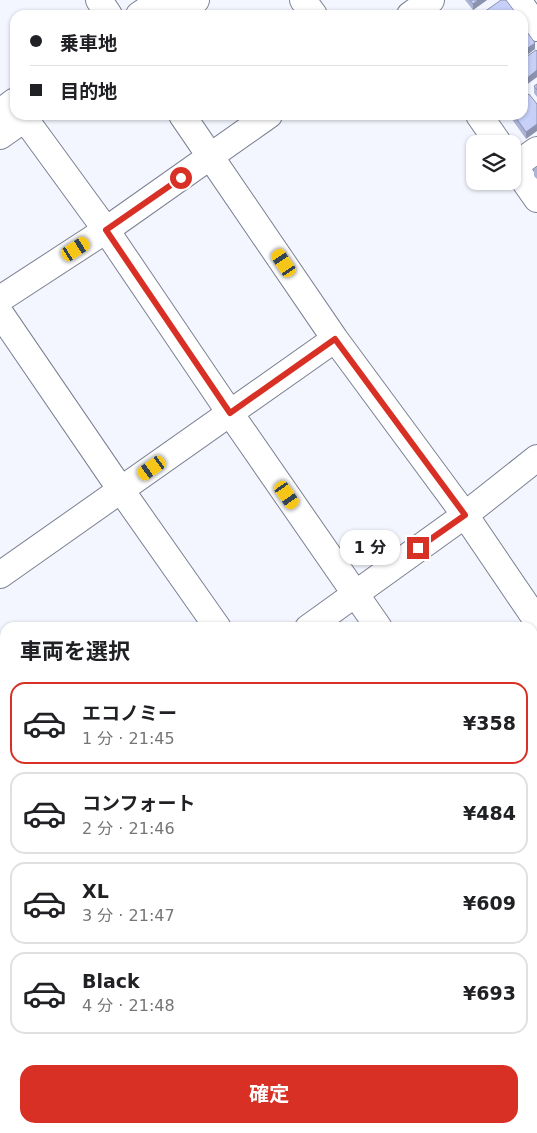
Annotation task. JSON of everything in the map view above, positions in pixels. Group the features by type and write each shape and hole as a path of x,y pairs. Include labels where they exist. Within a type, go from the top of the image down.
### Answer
{"street":[{"path":"147,10 161,0"},
{"path":"181,10 196,0"},
{"path":"417,10 431,0"},
{"path":"528,15 537,28"},
{"path":"0,136 15,120"},
{"path":"29,120 375,622"},
{"path":"185,120 335,339 465,515 537,621"},
{"path":"0,299 106,230 262,120"},
{"path":"482,120 492,135"},
{"path":"521,160 537,150"},
{"path":"521,177 537,200"},
{"path":"0,313 214,622"},
{"path":"0,575 335,339"},
{"path":"316,622 465,515 537,458"}],"building":[{"path":"470,0 478,0 473,4"},
{"path":"501,0 506,0 514,10 487,10"},
{"path":"528,33 535,43 528,48"},
{"path":"537,51 537,70 528,77 528,56"},
{"path":"528,95 537,104 537,124 526,132 518,120 528,120"}],"route":[{"path":"181,178 106,230 230,413 335,339 465,515 418,548"}]}
